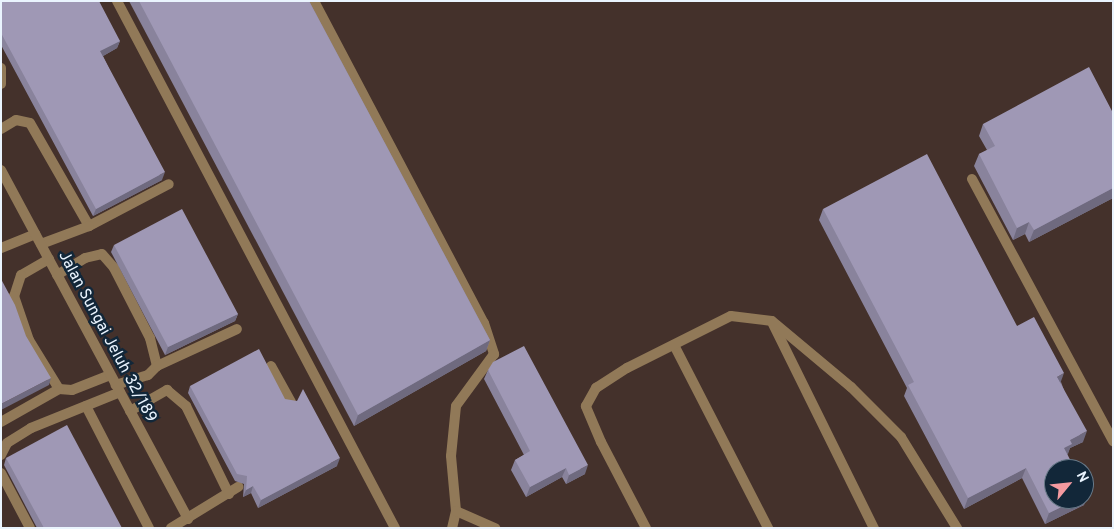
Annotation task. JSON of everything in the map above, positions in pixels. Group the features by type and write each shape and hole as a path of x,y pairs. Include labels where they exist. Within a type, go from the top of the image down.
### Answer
{"street":[{"path":"116,1 395,528"},
{"path":"314,1 484,323 494,354 456,406 451,456 456,511 452,528"},
{"path":"1,68 1,84"},
{"path":"1,129 16,120 30,123 89,226"},
{"name":"Jalan Sungai Jeluh 32/189","path":"1,170 188,519"},
{"path":"972,179 1113,441"},
{"path":"41,244 89,226 169,184"},
{"path":"1,248 35,234"},
{"path":"57,275 85,258 102,254 114,268 150,338 158,366"},
{"path":"49,259 21,275 14,296 29,340 59,388"},
{"path":"646,528 601,442 586,406 596,388 731,316 772,321 851,387 901,437 957,528"},
{"path":"772,321 874,528"},
{"path":"1,455 7,443 31,428 86,406 118,388 148,375 158,366 237,329"},
{"path":"674,345 768,528"},
{"path":"271,366 291,402"},
{"path":"1,422 59,388 72,390 110,375"},
{"path":"130,411 167,390 186,406 229,494"},
{"path":"86,406 149,528"},
{"path":"1,473 30,528"},
{"path":"171,528 238,487"},
{"path":"456,511 495,528"}],"shaded area":[{"path":"1,1 1113,1 1113,528 1,528"}],"building":[{"path":"1,1 99,1 120,41 100,51 165,172 96,209 1,33"},
{"path":"139,1 309,1 490,340 358,415"},
{"path":"1089,67 1113,113 1113,188 1034,230 1029,222 1017,228 979,154 995,146 983,124"},
{"path":"927,154 1017,326 1034,317 1064,373 1057,377 1087,431 1070,440 1072,444 1064,448 1070,459 1044,459 1044,503 1026,468 968,498 908,385 914,382 823,209"},
{"path":"182,209 238,314 168,347 114,245"},
{"path":"1,279 15,305 26,336 51,378 1,404"},
{"path":"524,346 588,465 569,475 566,468 530,487 515,460 530,451 488,370 493,362"},
{"path":"259,349 285,399 297,401 303,389 340,458 261,500 253,486 246,490 247,476 237,474 190,386"},
{"path":"67,425 122,528 44,528 6,458"},
{"path":"1047,509 1057,509 1049,513"}]}
